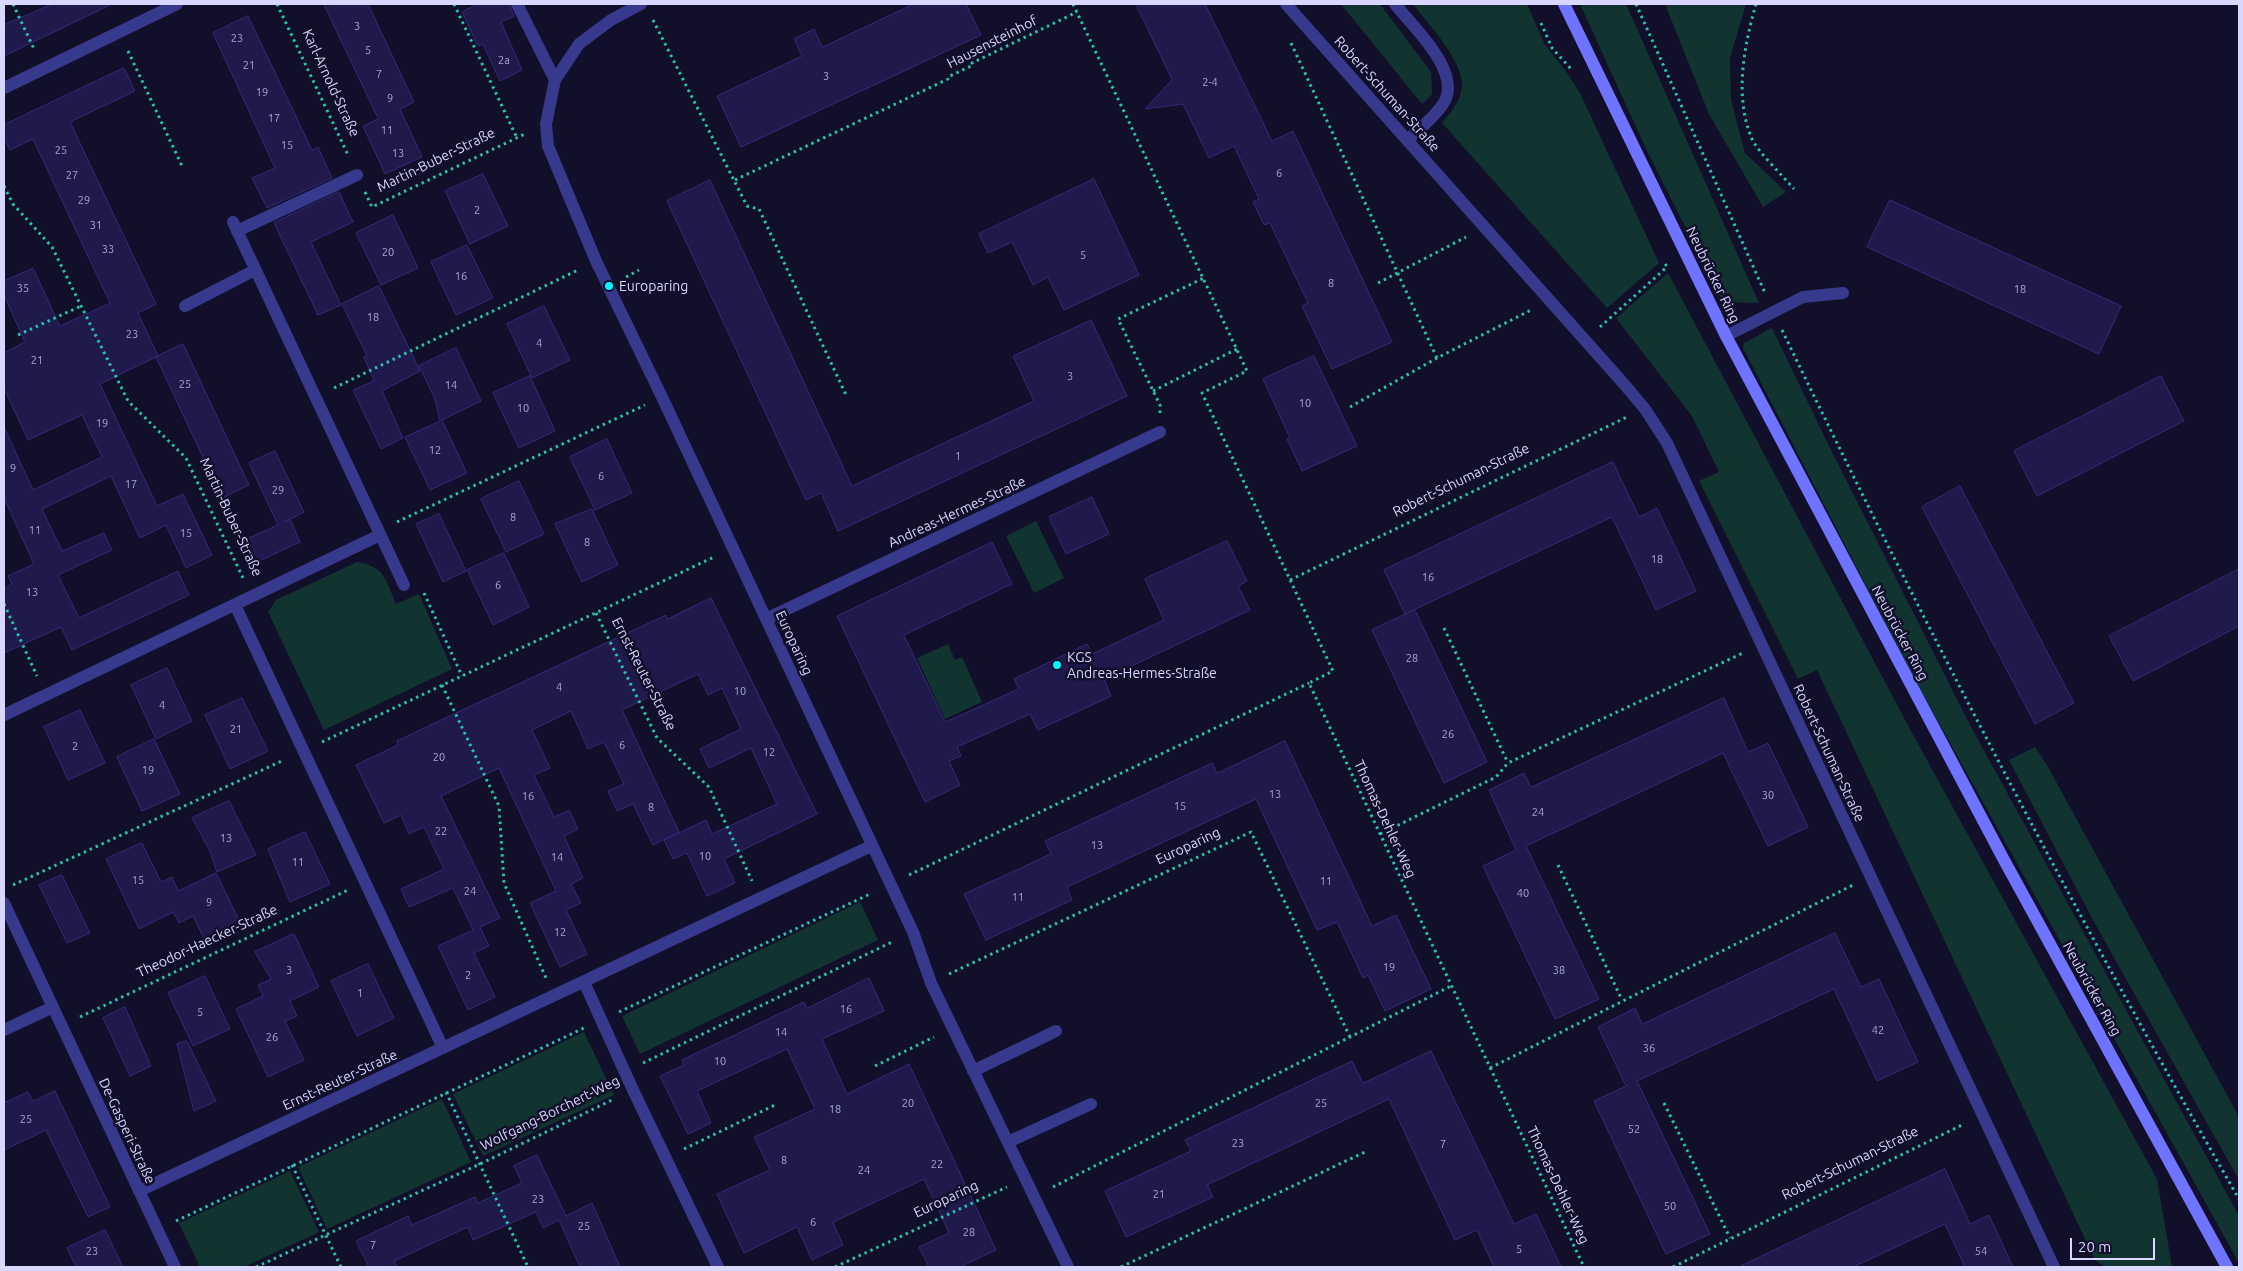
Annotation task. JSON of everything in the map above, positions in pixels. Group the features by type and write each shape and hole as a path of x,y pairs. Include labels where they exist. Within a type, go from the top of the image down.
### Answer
{"main road":[{"name":"Neubrücker Ring","path":"1564,4 1726,336 2004,860 2226,1267"}],"street":[{"path":"4,88 177,4"},
{"path":"517,4 555,80"},
{"name":"Robert-Schuman-Straße","path":"1286,4 1486,226 1645,409 1667,443 2054,1267"},
{"path":"1395,4 1443,65 1448,82 1443,104 1408,140"},
{"name":"Europaring","path":"645,8 611,20 579,44 555,80 546,124 548,146 596,261 662,397 871,846 891,884 913,932 931,983 1068,1267"},
{"path":"357,175 235,227 404,585"},
{"path":"185,306 255,270"},
{"path":"1726,336 1803,297 1843,293"},
{"name":"Andreas-Hermes-Straße","path":"766,619 1160,432"},
{"name":"Martin-Buber-Straße","path":"4,715 235,605 379,533"},
{"path":"235,605 443,1048"},
{"name":"Ernst-Reuter-Straße","path":"139,1192 871,846"},
{"name":"De-Gasperi-Straße","path":"4,902 175,1267"},
{"name":"Wolfgang-Borchert-Weg","path":"584,982 633,1090 718,1267"},
{"path":"4,1030 53,1007"},
{"path":"973,1071 1056,1031"},
{"path":"1008,1142 1091,1104"}],"path":[{"path":"13,4 44,69"},
{"name":"Karl-Arnold-Straße","path":"277,4 357,175"},
{"path":"454,4 517,138"},
{"path":"158,1230 446,1092 891,884 1333,671 1202,393 1247,371 1073,4"},
{"path":"1636,4 1773,311 1850,470 2027,813 2239,1199"},
{"path":"1756,4 1744,47 1744,110 1753,140 1794,189"},
{"path":"645,8 747,206 760,209 847,397"},
{"name":"Hausensteinhof","path":"735,180 948,79 948,77 973,65 972,63 1077,12"},
{"path":"1541,23 1552,48 1574,74"},
{"path":"119,32 182,168"},
{"path":"1290,40 1437,358"},
{"name":"Martin-Buber-Straße","path":"357,175 372,207 546,124"},
{"path":"4,186 13,204 52,247 81,306 18,335"},
{"path":"1378,283 1486,226"},
{"path":"1584,340 1667,267 1663,258"},
{"path":"315,397 596,261"},
{"path":"1204,278 1118,319 1153,391 1237,349"},
{"path":"1350,407 1437,358 1550,300"},
{"name":"Martin-Buber-Straße","path":"81,306 128,401 186,458 252,596"},
{"path":"379,533 662,397"},
{"name":"Robert-Schuman-Straße","path":"1290,580 1645,409"},
{"name":"Ernst-Reuter-Straße","path":"304,751 732,548"},
{"path":"404,585 422,589 462,676"},
{"path":"4,604 45,695"},
{"name":"Ernst-Reuter-Straße","path":"596,613 657,738 709,787 760,899"},
{"path":"1444,628 1508,763"},
{"path":"1380,834 1496,777 1508,763 1761,643"},
{"name":"Thomas-Dehler-Weg","path":"1309,683 1584,1267"},
{"path":"442,686 498,806 504,883 554,996"},
{"path":"13,886 304,751"},
{"name":"Europaring","path":"931,983 1251,832 1350,1037"},
{"path":"1558,865 1622,1000"},
{"path":"1490,1068 1871,876"},
{"name":"Theodor-Haecker-Straße","path":"62,1026 364,883"},
{"name":"Wolfgang-Borchert-Weg","path":"625,1072 913,932"},
{"path":"1034,1196 1452,986"},
{"path":"875,1066 953,1028"},
{"name":"Wolfgang-Borchert-Weg","path":"256,1267 480,1164 633,1090"},
{"name":"Wolfgang-Borchert-Weg","path":"446,1092 528,1267"},
{"path":"1664,1103 1730,1238"},
{"path":"665,1158 777,1104"},
{"name":"Robert-Schuman-Straße","path":"1673,1267 1982,1113"},
{"path":"1120,1267 1365,1152"},
{"path":"292,1165 341,1267"},
{"name":"Europaring","path":"835,1267 1026,1178"}],"green space":[{"path":"1341,4 1380,4 1431,72 1432,94 1422,104"},
{"path":"1413,4 1527,4 1545,45 1580,93 1659,263 1607,308 1442,123 1460,97 1461,76 1444,43"},
{"path":"1580,4 1626,4 1759,303 1723,302 1646,149"},
{"path":"1665,4 1746,4 1730,58 1731,100 1745,153 1786,192 1763,207 1709,114"},
{"path":"1668,273 1911,731 2157,1179 2172,1267 2105,1267 2095,1260 1817,670 1798,679 1699,481 1719,472 1692,416 1616,318"},
{"path":"1772,328 1828,444 1970,725 2239,1216 2239,1263 1914,678 1743,348 1744,343"},
{"path":"1036,521 1064,578 1034,593 1006,536"},
{"path":"357,562 374,567 379,571 387,582 396,604 419,594 452,669 324,730 268,612 276,600"},
{"path":"948,644 955,660 962,657 982,702 945,719 917,658"},
{"path":"2035,747 2047,765 2239,1117 2239,1180 2094,922 2009,760"},
{"path":"860,902 878,940 640,1054 622,1016"},
{"path":"584,1032 614,1095 483,1156 453,1094"},
{"path":"442,1099 471,1162 327,1229 298,1167"},
{"path":"290,1171 319,1232 244,1267 200,1267 179,1223"}],"building":[{"path":"53,4 112,4 4,56 4,25"},
{"path":"324,4 368,4 414,102 400,109 422,157 385,174 363,126 378,119"},
{"path":"479,4 509,4 514,16 501,22 522,70 500,81 483,44 478,46 462,12"},
{"path":"914,4 966,4 981,35 741,147 717,96 802,56 794,39 814,29 822,47"},
{"path":"1136,4 1205,4 1272,141 1293,131 1392,342 1332,369 1302,306 1308,303 1270,223 1264,225 1253,202 1259,199 1234,146 1209,158 1183,104 1145,109 1172,80"},
{"path":"248,16 312,150 318,147 332,178 267,208 252,178 275,168 213,33"},
{"path":"124,68 135,91 70,122 156,304 138,313 158,356 100,384 157,506 183,494 212,555 186,568 166,525 140,538 111,476 42,509 62,551 104,533 112,550 58,575 79,618 178,571 189,595 72,650 61,627 4,653 4,589 12,584 8,576 34,564 4,498 4,427 33,490 102,457 82,415 28,440 4,388 4,353 25,342 4,295 4,281 33,268 60,326 110,303 33,139 10,150 4,137 4,125"},
{"path":"483,174 508,226 470,244 445,191"},
{"path":"1094,179 1139,275 1064,310 1048,277 1033,285 1012,242 988,253 979,234"},
{"path":"710,180 852,486 1034,401 1013,356 1091,320 1127,396 838,531 821,493 806,500 667,201"},
{"path":"339,192 353,222 311,242 341,305 318,315 274,223"},
{"path":"1890,200 2121,306 2099,354 1867,247"},
{"path":"393,215 418,268 381,285 356,233"},
{"path":"467,245 493,298 456,315 431,262"},
{"path":"379,286 420,371 382,391 403,438 381,449 353,390 374,381 364,357 367,356 342,304"},
{"path":"544,306 570,360 532,378 507,324"},
{"path":"183,344 249,485 222,498 156,357"},
{"path":"456,348 481,401 442,420 467,473 430,490 405,437 440,421 435,399 419,366"},
{"path":"1314,356 1357,446 1302,471 1287,439 1290,438 1263,379"},
{"path":"530,376 555,431 519,448 493,393"},
{"path":"2161,376 2184,421 2037,496 2014,451"},
{"path":"607,439 632,493 595,510 570,457"},
{"path":"275,451 304,512 290,519 300,542 253,564 242,541 278,525 249,463"},
{"path":"1613,462 1639,517 1657,508 1696,591 1656,610 1612,517 1405,614 1384,570"},
{"path":"519,481 544,534 506,552 481,499"},
{"path":"1960,486 2074,703 2035,724 1922,507"},
{"path":"1092,497 1109,534 1066,554 1049,517"},
{"path":"592,509 618,565 582,582 555,524"},
{"path":"439,514 466,571 443,582 416,524"},
{"path":"1227,541 1247,581 1238,586 1250,610 1104,679 1111,696 1038,730 1030,714 957,747 961,756 949,761 960,785 925,802 837,616 992,542 1012,584 904,635 945,722 1019,689 1014,679 1087,644 1092,654 1164,620 1145,579"},
{"path":"504,553 529,607 493,625 467,570"},
{"path":"2239,569 2239,626 2133,681 2109,636"},
{"path":"711,598 817,814 724,859 735,883 707,896 687,853 673,859 664,840 706,820 712,834 777,804 751,748 709,768 700,749 741,729 722,688 708,695 698,674 622,710 679,832 653,845 633,804 617,811 608,791 624,784 604,742 588,749 571,711 532,730 550,768 534,775 554,817 569,810 578,829 564,836 583,878 571,884 581,903 566,910 587,954 560,967 530,903 556,891 499,768 441,796 500,918 480,927 489,946 474,953 495,997 468,1010 438,946 473,930 453,888 409,907 401,889 444,869 424,827 409,834 401,815 384,823 356,765 398,745 397,741 439,721 666,615 667,619"},
{"path":"1415,610 1487,762 1444,783 1372,630"},
{"path":"167,668 192,721 156,739 131,685"},
{"path":"242,698 268,751 230,769 205,715"},
{"path":"1724,698 1748,752 1768,743 1808,827 1768,846 1723,753 1526,846 1599,999 1555,1019 1483,866 1516,850 1489,790 1524,773 1531,787"},
{"path":"80,710 105,763 68,780 44,727"},
{"path":"154,739 180,794 142,811 117,757"},
{"path":"1285,741 1372,926 1396,915 1431,989 1385,1011 1368,975 1363,978 1337,922 1317,930 1256,799 1067,887 1072,900 986,940 964,894 1051,854 1045,841 1212,763 1217,773"},
{"path":"229,801 256,855 217,872 210,851 192,818"},
{"path":"305,832 330,884 290,902 268,849"},
{"path":"142,843 161,882 172,877 178,891 216,873 242,926 206,943 193,916 179,923 173,912 139,929 106,859"},
{"path":"62,875 90,933 67,943 39,885"},
{"path":"1835,933 1861,987 1879,979 1918,1062 1877,1081 1834,989 1637,1081 1710,1234 1666,1254 1594,1101 1626,1086 1598,1027 1635,1008 1642,1024"},
{"path":"294,934 319,987 290,1001 297,1016 285,1021 304,1060 268,1077 236,1009 263,996 258,985 271,979 255,952"},
{"path":"368,964 394,1018 357,1036 331,981"},
{"path":"205,976 230,1029 193,1046 168,993"},
{"path":"869,978 884,1011 822,1039 847,1094 909,1064 996,1250 960,1267 929,1267 919,1247 949,1233 924,1179 833,1222 843,1245 812,1260 797,1227 744,1253 717,1194 770,1170 754,1137 815,1109 787,1049 697,1091 711,1123 688,1134 660,1076 684,1065 682,1060 804,1002 807,1008"},
{"path":"125,1007 151,1066 130,1076 103,1018"},
{"path":"187,1041 216,1101 194,1111 177,1044"},
{"path":"1431,1051 1514,1224 1536,1214 1561,1267 1494,1267 1477,1230 1455,1240 1389,1099 1207,1185 1213,1197 1126,1237 1105,1191 1191,1151 1185,1140 1352,1061 1363,1083"},
{"path":"55,1091 110,1207 88,1217 46,1130 4,1150 4,1103 28,1092 33,1101"},
{"path":"537,1155 566,1216 592,1203 620,1267 580,1267 559,1220 543,1228 536,1212 473,1240 468,1227 394,1261 397,1267 369,1267 356,1241 408,1216 412,1225 475,1197 478,1203 522,1183 514,1166"},
{"path":"1945,1169 1970,1224 1989,1215 2013,1267 1965,1267 1945,1224 1853,1267 1739,1267"},
{"path":"105,1230 123,1267 76,1267 67,1248"}],"place":[{"name":"Europaring","path":"609,286"},
{"name":"KGS Andreas-Hermes-Straße","path":"1057,665"}]}
